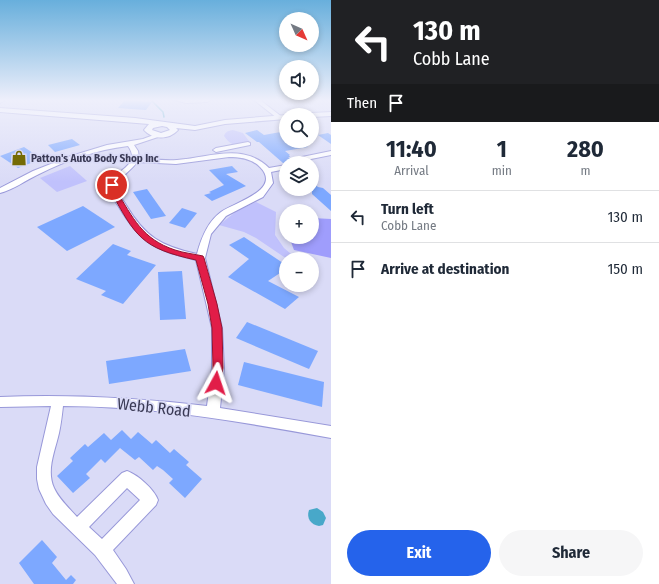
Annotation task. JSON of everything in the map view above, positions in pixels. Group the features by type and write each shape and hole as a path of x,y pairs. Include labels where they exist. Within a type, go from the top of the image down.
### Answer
{"street":[{"path":"143,127 148,131 163,135 213,127"},
{"path":"129,143 141,138 150,127"},
{"path":"0,191 26,177 63,161 100,148 145,141 174,130 170,127"},
{"path":"188,127 198,127"},
{"path":"129,143 135,148 137,156 131,166 112,185 113,190 133,225 148,241 159,247 173,252 200,258"},
{"path":"216,150 248,144"},
{"path":"314,156 330,153"},
{"path":"135,160 176,162 236,155 248,157 258,161 267,170 269,182 267,188 253,200 223,214 206,234 200,258 217,328 218,368 213,413"},
{"path":"267,170 279,168"},
{"path":"58,401 44,469 44,479 49,495 78,527 102,550 120,573 126,584"},
{"name":"Webb Road","path":"0,402 122,402 213,413 331,432"},
{"path":"78,527 128,478 151,500 102,550"}],"shaded area":[{"path":"233,130 243,133 249,141 247,145 234,145 229,142 224,136 228,131"},
{"path":"70,166 87,181 57,192 40,178"},
{"path":"256,202 276,212 275,235 279,241 279,244 281,244 289,252 279,252 279,254 244,232 219,225 238,210"},
{"path":"319,218 331,219 331,258 319,255 319,252 303,252 294,250 292,244 319,244"},
{"path":"317,508 323,512 326,518 323,525 319,526 312,523 308,516 309,510"}],"building":[{"path":"257,130 264,135 279,132 279,148 302,148 285,151 290,156 279,156 279,160 259,142 245,133"},
{"path":"328,133 331,135 331,144 319,136"},
{"path":"72,139 80,145 55,152 48,145"},
{"name":"Patton's Auto Body Shop Inc","path":"24,147 39,157 32,159 36,161 18,168 0,156"},
{"path":"232,166 238,172 226,174 246,186 212,201 204,195 211,193 209,192 224,185 209,170"},
{"path":"319,187 323,188 331,195 331,211 314,196 319,196"},
{"path":"147,189 166,216 151,219 133,192"},
{"path":"83,206 115,227 67,251 37,227"},
{"path":"182,208 197,213 185,228 169,223"},
{"path":"244,237 279,260 279,274 268,281 279,287 279,292 289,292 299,297 285,309 228,277 249,259 229,245"},
{"path":"113,244 131,251 127,255 156,265 123,304 101,295 106,291 76,279"},
{"path":"182,271 186,319 160,320 158,272"},
{"path":"247,322 318,351 309,369 236,338"},
{"path":"185,349 191,371 109,384 106,361"},
{"path":"244,362 324,382 322,407 238,385"},
{"path":"122,430 131,439 138,432 152,444 156,440 170,453 174,449 189,462 186,465 202,479 185,498 169,483 173,479 163,470 157,466 153,470 139,457 135,460 120,448 105,463 101,459 86,474 90,478 73,493 57,476 73,461 70,458 85,444 88,447 104,433 111,440"},
{"path":"42,540 57,557 52,563 66,580 71,575 76,580 73,584 34,584 19,563"}],"place":[{"name":"Patton's Auto Body Shop Inc","path":"19,158"}],"route":[{"path":"112,185 113,190 133,225 148,241 173,252 200,258 217,328 218,368 216,383"}]}
